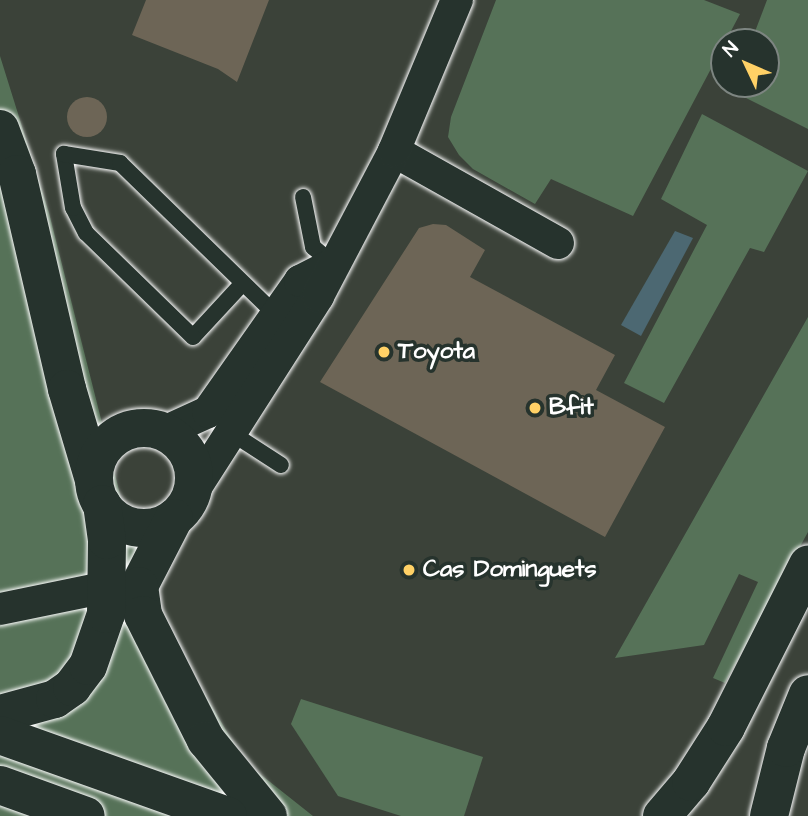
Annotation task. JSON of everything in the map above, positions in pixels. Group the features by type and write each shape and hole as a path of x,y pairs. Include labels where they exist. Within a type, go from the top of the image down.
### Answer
{"street":[{"path":"0,129 17,174 67,389 98,492 110,514 134,527 149,527 182,508 233,434 318,296 394,151 457,0"},
{"path":"394,151 558,243"},
{"path":"0,715 36,708 72,687 100,641 107,587 98,492 100,454 147,431 208,412 225,393 274,313 300,281 333,264"},
{"path":"67,389 112,423 177,440 190,460 194,483 139,586 143,615 206,740 268,816"},
{"path":"662,816 691,782 726,727 808,565"},
{"path":"0,609 107,587"},
{"path":"769,816 786,748 808,694"},
{"path":"0,735 228,816"},
{"path":"0,785 86,816"}],"lane":[{"path":"242,284 193,337 86,233 73,208 64,154 120,163 274,313"},
{"path":"303,197 313,247 333,264"},
{"path":"233,434 281,465"}],"green space":[{"path":"496,0 704,0 740,14 733,28 710,28 710,71 633,216 551,179 535,204 473,169 459,155 448,137 451,117"},
{"path":"767,0 808,0 808,129 746,98 780,98 780,28 756,28"},
{"path":"0,56 49,213 127,522 176,646 245,762 313,816 0,816"},
{"path":"702,114 808,171 764,252 750,248 664,403 624,383 707,225 661,199"},
{"path":"808,317 808,532 725,683 713,678 758,582 739,574 704,645 615,658"},
{"path":"301,699 483,757 464,816 401,816 338,796 291,724"}],"water":[{"path":"675,231 693,238 641,336 621,325"}],"building":[{"path":"146,0 269,0 237,82 218,69 132,35"},
{"path":"87,97 101,103 107,117 101,131 87,137 73,131 67,117 73,103"},
{"name":"Bfit","path":"433,224 446,225 485,250 470,277 615,355 596,390 665,427 605,537 320,382 419,228"}],"place":[{"name":"Toyota","path":"384,352"},
{"name":"Bfit","path":"535,408"},
{"name":"Cas Dominguets","path":"409,570"}]}
